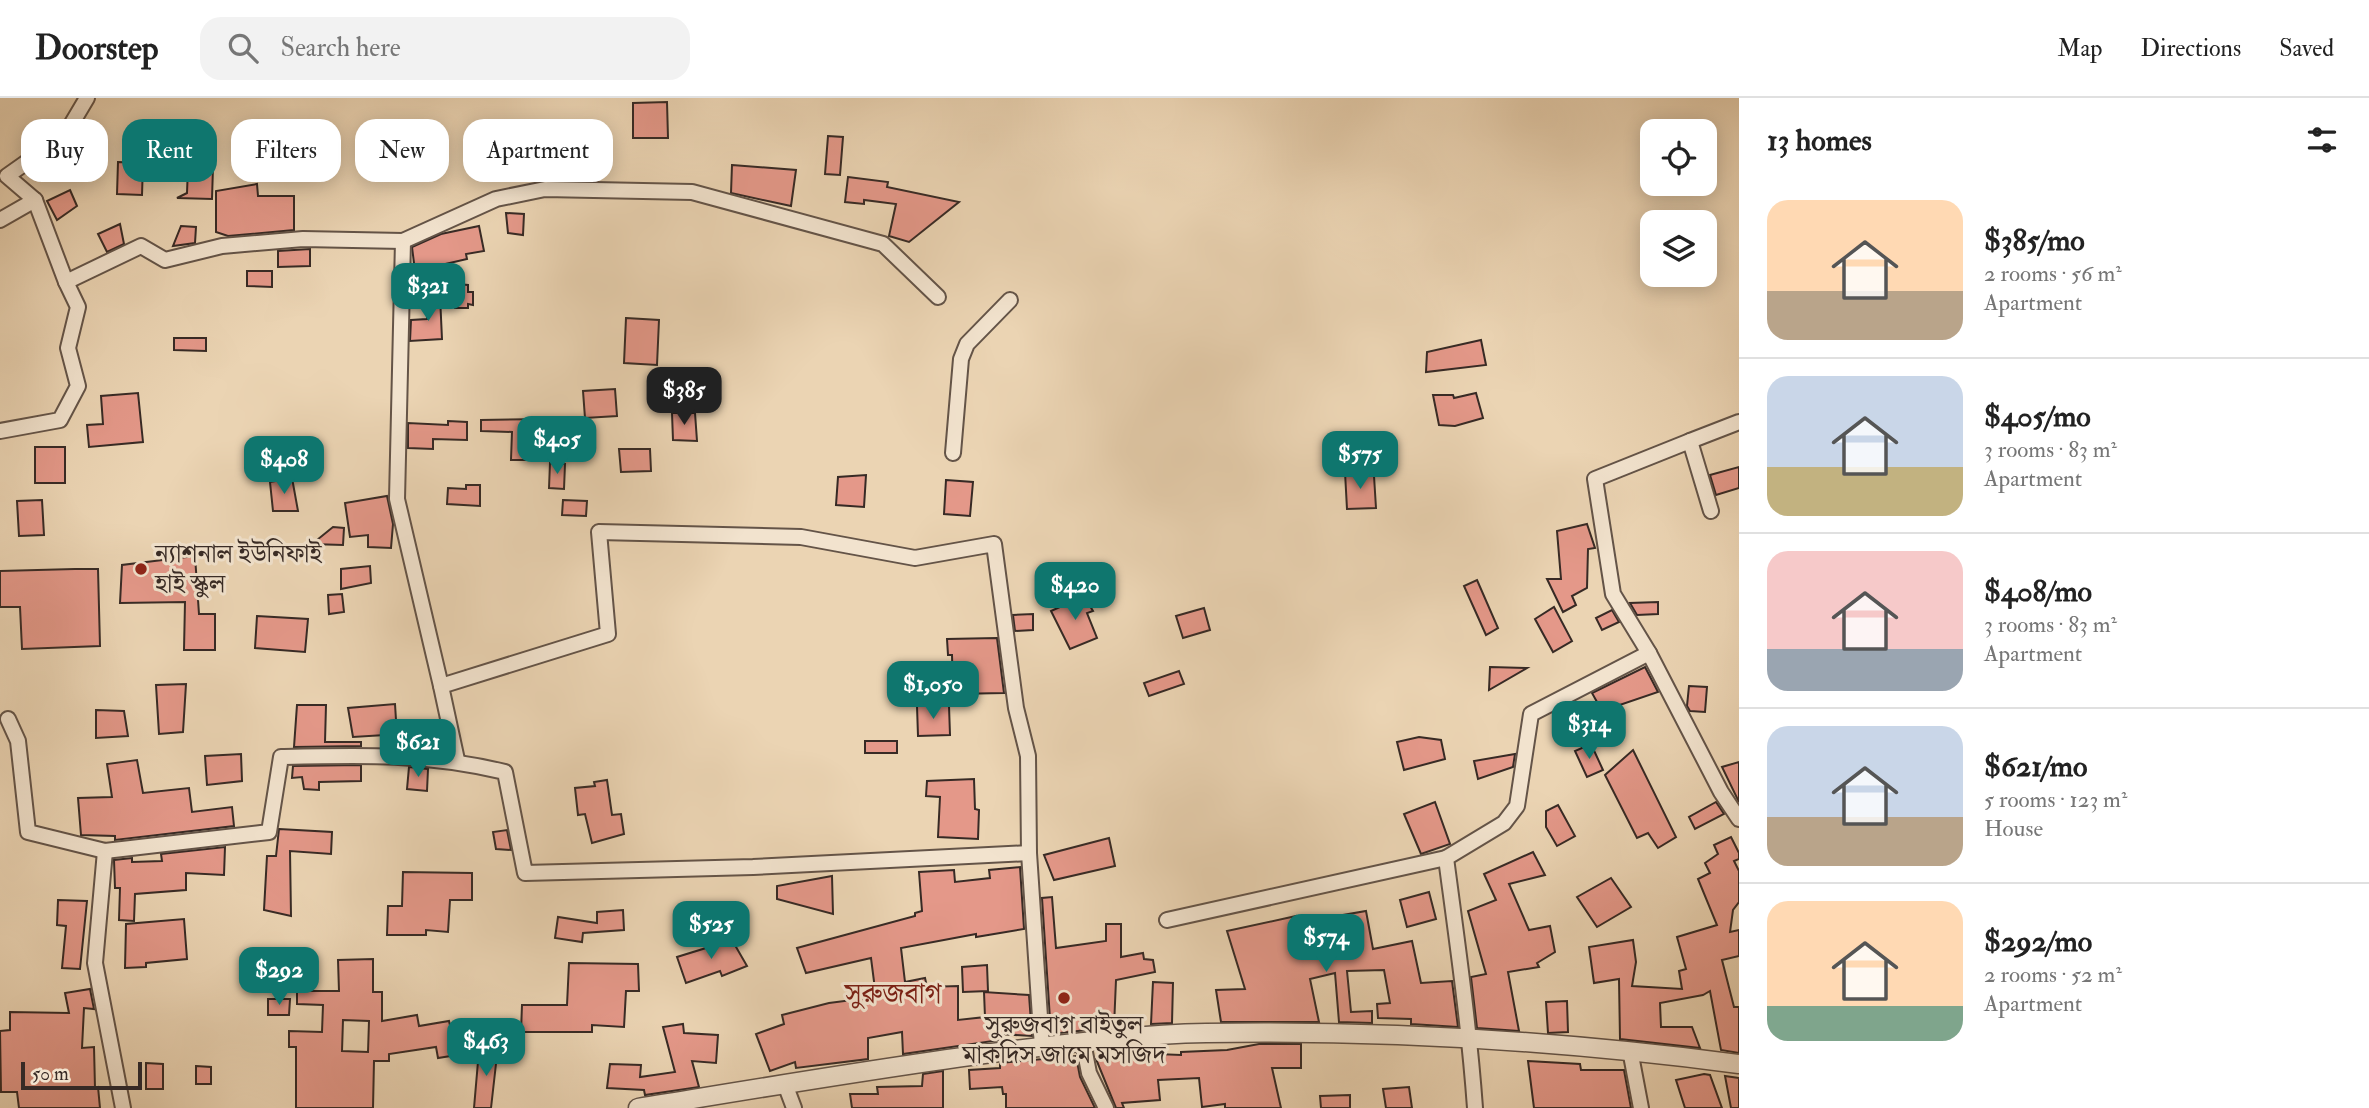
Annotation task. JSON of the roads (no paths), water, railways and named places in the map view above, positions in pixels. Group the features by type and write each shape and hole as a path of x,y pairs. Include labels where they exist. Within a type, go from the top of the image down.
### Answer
{"street":[{"path":"0,430 61,420 78,386 68,348 78,307 35,200 7,176 65,135 87,98"},
{"path":"66,282 141,246 165,260 222,246 290,240 403,241 496,198 545,189 692,192 883,244 938,297"},
{"path":"0,220 35,200"},
{"path":"403,241 397,499 457,760"},
{"path":"953,453 958,377 967,344 1010,300"},
{"path":"1739,422 1595,478 1613,594 1649,653 1721,792 1739,819"},
{"path":"1690,441 1711,511"},
{"path":"440,686 608,634 599,532 801,537 915,558 994,544 1016,708 1028,756 1029,853 1042,1046"},
{"path":"1167,920 1446,858 1504,823 1517,806 1531,714 1649,653"},
{"path":"8,719 18,740 28,832 105,851 270,832 281,757 373,755 457,760 505,772 525,873 753,867 1029,853"},
{"path":"105,851 96,964 123,1108"},
{"path":"1446,858 1460,984 1470,1039 1475,1108"},
{"path":"638,1108 876,1068 1042,1046 1205,1032 1470,1039 1630,1050 1739,1064"},
{"path":"1083,1042 1088,1073 1106,1108"},
{"path":"1630,1050 1641,1108"},
{"path":"785,1084 794,1108"}],"place":[{"name":"ন্যাশনাল ইউনিফাই হাই স্কুল","path":"141,569"},
{"name":"সুরুজবাগ বাইতুল মাকদিস জামে মসজিদ","path":"1064,998"}],"district":[{"name":"সুরুজবাগ","path":"893,994"}]}
